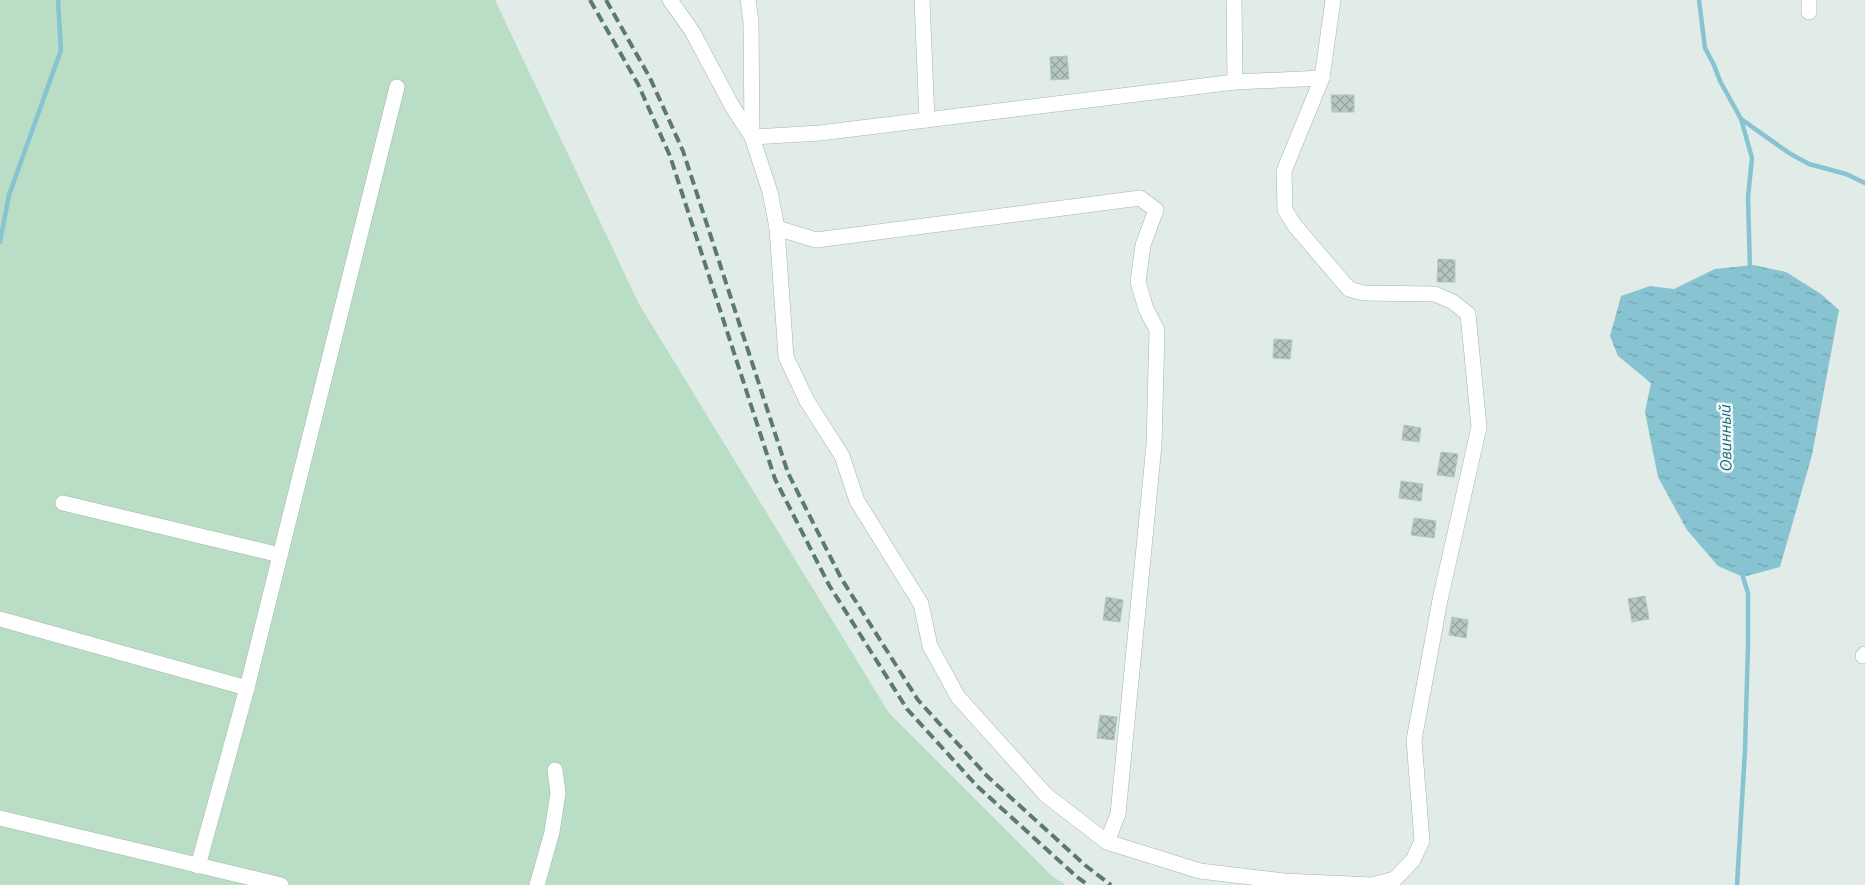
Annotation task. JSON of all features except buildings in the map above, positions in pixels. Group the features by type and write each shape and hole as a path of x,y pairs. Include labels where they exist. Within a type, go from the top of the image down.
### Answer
{"street":[{"path":"670,0 692,31 732,106 752,137 770,192 777,228 786,356 807,401 842,456 857,501 921,604 930,646 958,697 1046,795 1107,842 1200,870 1284,881 1372,885 1395,879 1413,860 1422,841 1414,740 1440,600 1479,427 1468,314 1453,302 1434,294 1363,294 1349,289 1295,226 1285,210 1284,171 1322,78 1333,0"},
{"path":"748,0 751,22 752,137"},
{"path":"922,0 927,120"},
{"path":"1234,0 1235,82"},
{"path":"752,137 820,133 1235,82 1322,78"},
{"path":"198,866 247,688 397,87"},
{"path":"777,228 816,240 1140,198 1156,210 1144,245 1138,282 1146,309 1156,330 1154,445 1118,814 1107,842"},
{"path":"63,503 280,555"},
{"path":"0,619 247,688"},
{"path":"537,885 554,823 558,793 555,770"},
{"path":"0,818 281,885"}],"green space":[{"path":"0,0 495,0 639,304 889,713 1052,876 1066,885 0,885"}],"water":[{"path":"1753,265 1786,272 1821,294 1839,310 1812,455 1780,567 1743,577 1718,566 1687,530 1658,477 1645,412 1651,383 1618,356 1610,336 1621,296 1650,286 1674,289 1715,269"}],"waterway":[{"path":"0,242 9,195 61,50 58,0"},
{"name":"Овинный","path":"1699,0 1705,48 1720,81 1741,119 1752,158 1748,197 1750,270"},
{"path":"1741,119 1789,153 1809,164 1846,174 1865,183"},
{"name":"Овинный","path":"1737,885 1745,750 1748,645 1748,593 1743,577 1744,573"}],"railway":[{"path":"590,0 638,84 670,156 775,479 829,585 907,709 977,786 1088,885"},
{"path":"606,0 650,78 683,151 788,473 841,578 918,700 987,776 1086,866 1111,885"}]}
